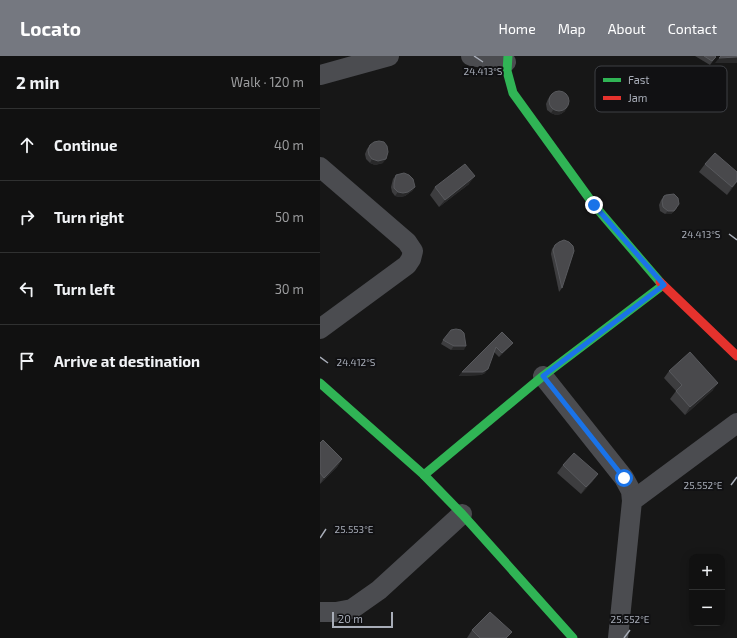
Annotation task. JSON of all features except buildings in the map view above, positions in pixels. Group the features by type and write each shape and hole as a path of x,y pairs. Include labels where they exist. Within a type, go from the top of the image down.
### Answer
{"street":[{"path":"320,75 390,56"},
{"path":"471,56 507,59 506,78 513,93 594,205 664,285 737,356"},
{"path":"320,167 406,242 413,251 412,259 407,265 320,329"},
{"path":"424,475 543,376 664,285"},
{"path":"543,376 624,478 631,491 632,501 618,638"},
{"path":"320,384 424,475 462,514 573,638"},
{"path":"632,501 737,423"},
{"path":"320,612 336,612 352,609 379,590 462,514"}],"traffic: fast":[{"path":"508,56 507,71 513,93 594,205 660,282"},
{"path":"424,475 543,376 663,285"},
{"path":"320,383 424,475 462,514 573,638"}],"traffic: jam":[{"path":"660,282 737,356"}],"route":[{"path":"594,205 664,285 543,376 624,478"}]}
